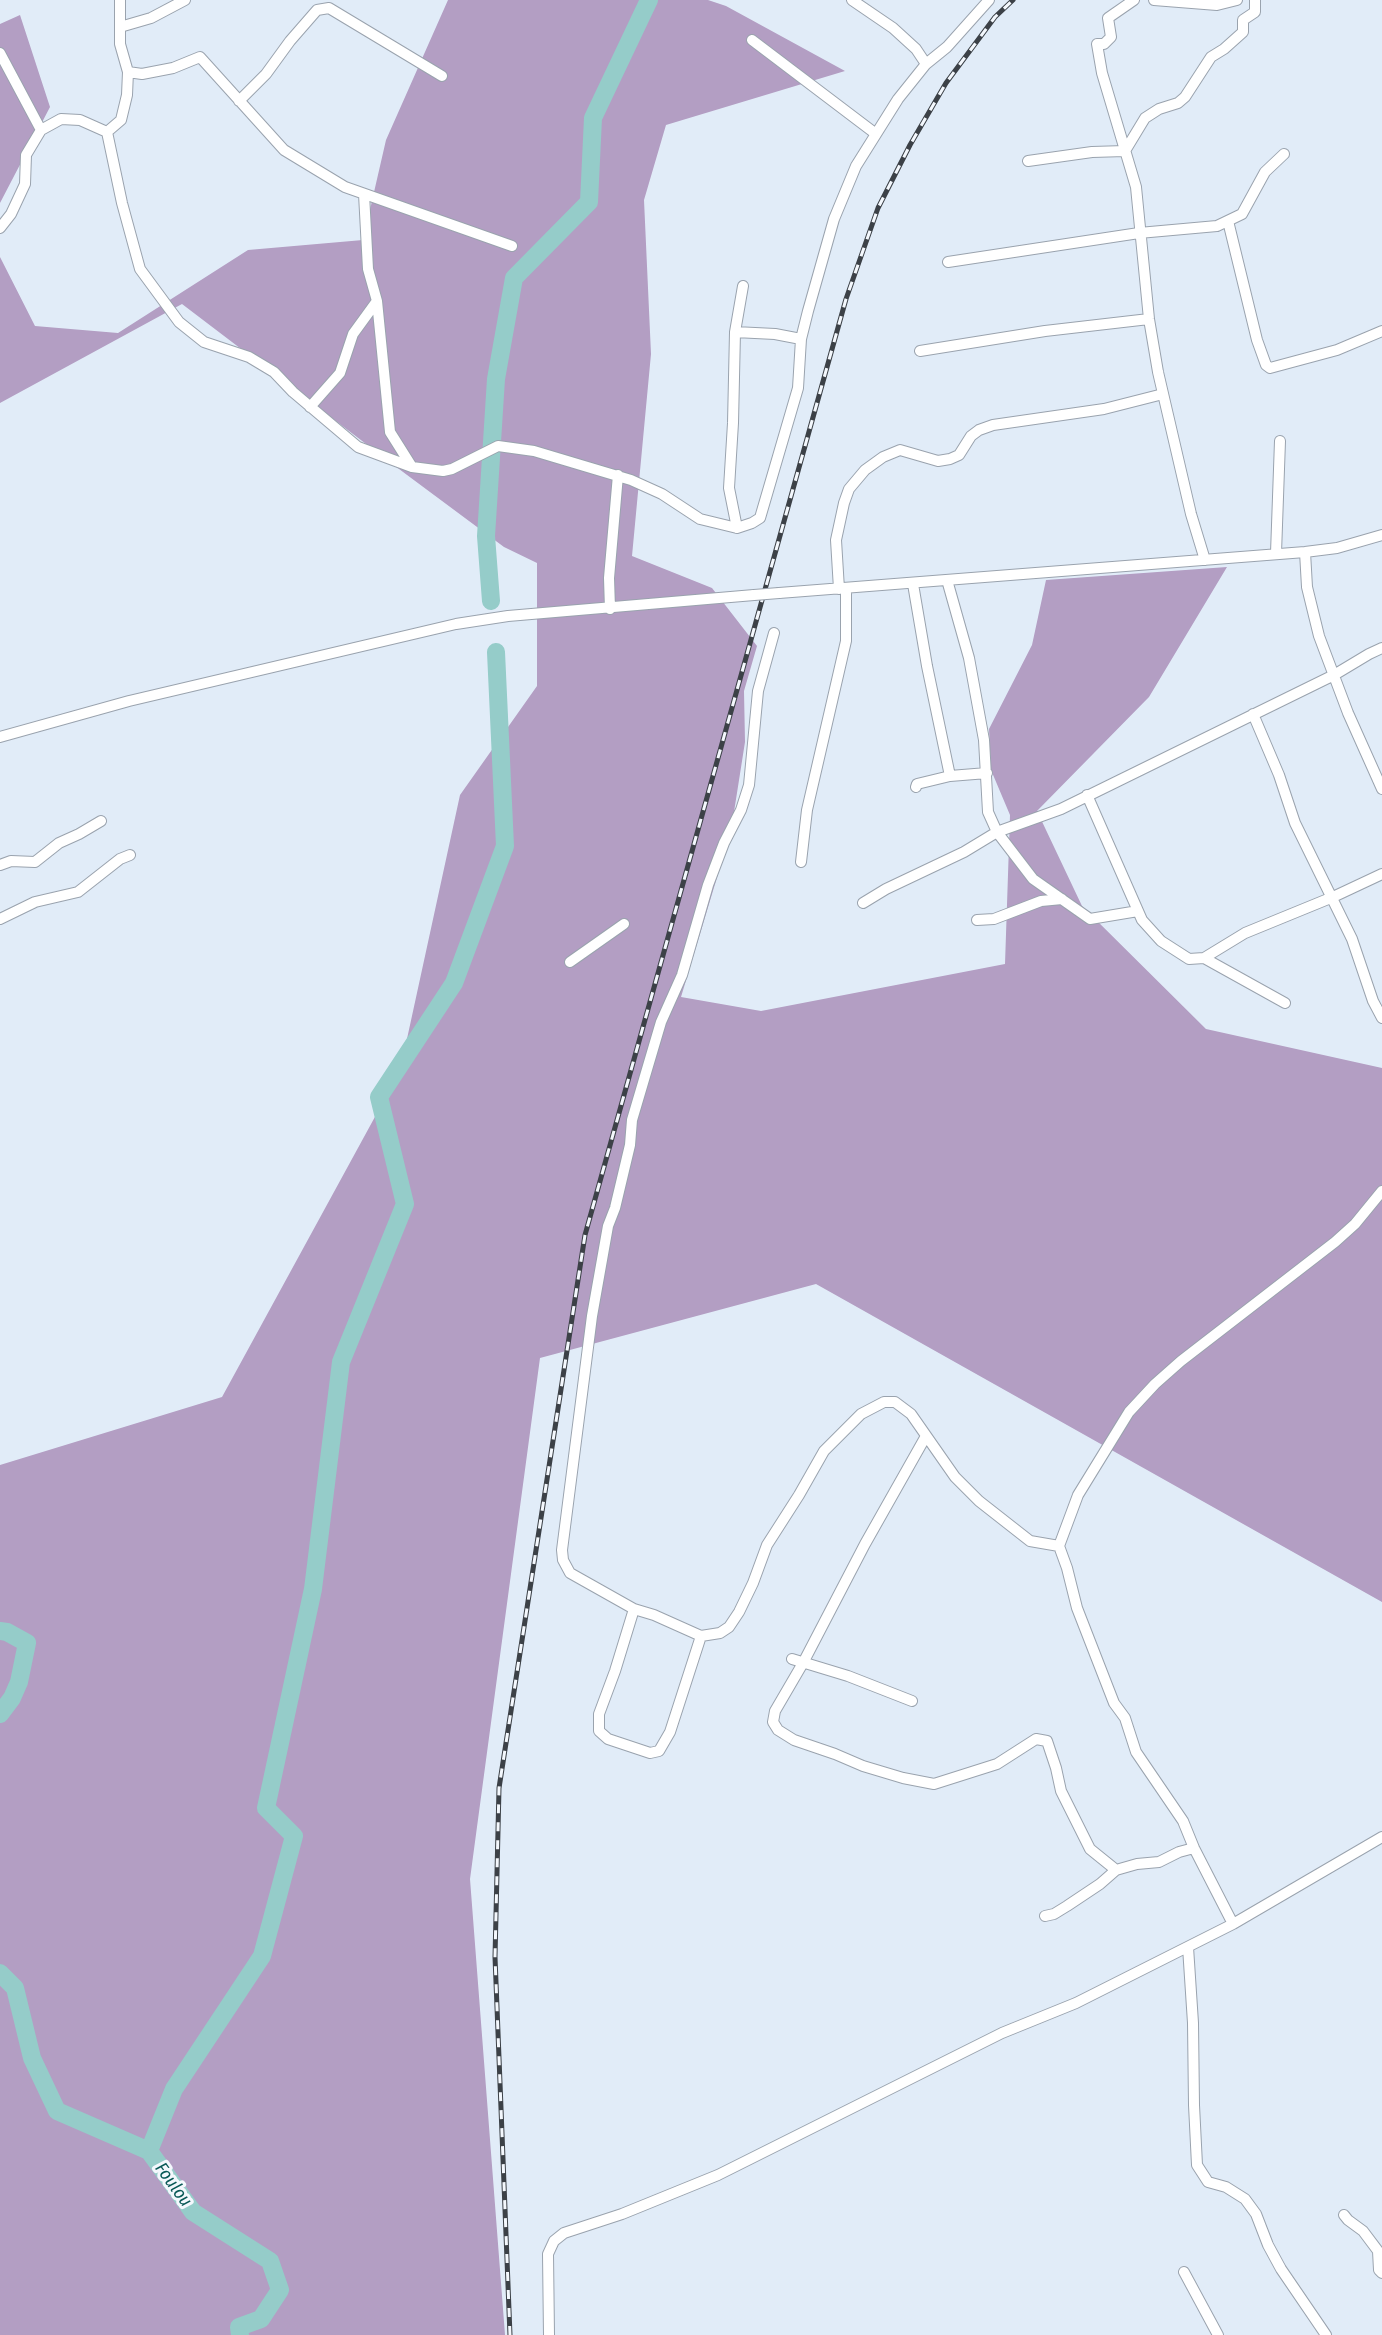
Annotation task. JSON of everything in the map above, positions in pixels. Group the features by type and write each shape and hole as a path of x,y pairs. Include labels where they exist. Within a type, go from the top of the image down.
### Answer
{"street":[{"path":"106,132 121,120 127,95 128,72 120,44 120,0"},
{"path":"120,27 151,18 185,0"},
{"path":"852,0 893,28 916,49 926,64"},
{"path":"106,132 140,269 179,322 204,342 249,357 274,372 358,447 412,467 436,470 452,469 498,446 534,451 618,476 662,494 700,519 737,528 760,518 798,388 801,339 834,219 856,166 898,99 926,64 947,47 989,0"},
{"path":"1134,0 1108,18 1111,36 1104,44 1097,44 1102,73 1136,187 1149,319 1163,394 1204,560"},
{"path":"1154,0 1217,5 1237,0"},
{"path":"1125,151 1145,118 1159,109 1178,103 1211,57 1243,32 1243,20 1255,12 1255,0"},
{"path":"239,101 266,74 317,10 329,8 441,76"},
{"path":"752,40 876,134"},
{"path":"0,53 5,77 41,130"},
{"path":"128,72 142,74 173,68 200,57 284,150 345,187 512,246"},
{"path":"0,228 11,214 25,184 26,155 41,130 61,119 80,120 106,132"},
{"path":"1028,161 1092,152 1125,151"},
{"path":"948,262 1139,233 1217,226 1242,214 1265,172 1284,154"},
{"path":"364,194 368,269 377,302 390,432 412,467"},
{"path":"1228,221 1257,340 1266,365 1270,368 1337,350 1382,331"},
{"path":"737,528 729,488 735,332 743,286"},
{"path":"310,406 340,373 353,334 377,302"},
{"path":"920,351 1046,331 1149,319"},
{"path":"735,332 775,334 801,339"},
{"path":"801,862 807,810 846,641 843,589 836,540 849,489 865,470 883,457 900,450 938,461 950,459 959,455 971,436 993,425 1104,409 1163,394"},
{"path":"1276,553 1280,441"},
{"path":"610,609 609,578 618,476"},
{"path":"0,737 140,698 456,624 508,616 1305,552 1337,548 1382,535"},
{"path":"1305,552 1307,587 1312,613 1359,741 1382,789"},
{"path":"947,580 969,658 984,740 988,812 997,832 1033,879 1090,919 1138,910"},
{"path":"913,584 950,776"},
{"path":"774,633 758,691 749,785 741,810 724,843 708,885 682,975 661,1022 632,1120 626,1166 608,1226 592,1316 563,1541 563,1560 570,1573 634,1609 654,1615 702,1636 720,1633 729,1627 753,1583 766,1545 799,1495 817,1462 837,1436 861,1414 884,1402 894,1402 911,1414 955,1477 979,1501 1030,1541 1059,1546"},
{"path":"863,903 964,852 997,832 1061,809 1334,675 1382,648"},
{"path":"1253,714 1279,775 1295,823 1352,939 1372,1001 1382,1018"},
{"path":"916,787 917,784 950,776 987,773"},
{"path":"1088,795 1142,920 1161,941 1189,959 1204,958 1245,933 1382,874"},
{"path":"0,865 11,861 35,862 59,843 101,821"},
{"path":"0,919 35,902 78,892 120,859 130,855"},
{"path":"976,920 994,919 1041,901 1062,899"},
{"path":"570,962 624,924"},
{"path":"1204,958 1285,1003"},
{"path":"1233,1924 1194,1848 1183,1821 1136,1752 1125,1718 1114,1703 1077,1608 1059,1546 1078,1495 1129,1412 1181,1361 1335,1242 1355,1224 1382,1191"},
{"path":"926,1436 775,1711 773,1722 778,1730 794,1740 864,1766 903,1778 934,1784 997,1764 1036,1739 1047,1741 1061,1791 1090,1849 1116,1870"},
{"path":"634,1609 599,1714 599,1731 609,1739 650,1754 659,1750 670,1732 702,1636"},
{"path":"792,1659 848,1676 912,1701"},
{"path":"549,2335 548,2254 554,2241 564,2234 622,2214 718,2175 1002,2033 1076,2003 1233,1924 1382,1837"},
{"path":"1045,1916 1054,1914 1067,1906 1100,1884 1116,1870 1137,1864 1159,1862 1179,1852 1194,1848"},
{"path":"1188,1947 1193,2023 1197,2164 1208,2182 1226,2187 1245,2199 1256,2214 1268,2245 1281,2269 1326,2335"},
{"path":"1344,2215 1362,2231 1378,2251 1379,2270 1382,2273"},
{"path":"1184,2272 1218,2335"}],"shaded area":[{"path":"448,0 708,0 726,6 845,71 666,125 644,200 651,354 632,556 712,588 757,646 744,691 745,742 731,831 681,997 761,1011 1005,964 1010,815 991,770 989,729 1032,645 1046,580 1227,567 1149,697 1037,811 1082,906 1206,1029 1382,1068 1382,1602 816,1284 540,1358 470,1879 505,2335 0,2335 0,1465 222,1397 400,1071 460,795 537,686 537,563 504,547 182,304 0,403 0,257 35,326 118,333 248,250 363,240 386,140"},
{"path":"20,15 50,107 0,203 0,24"}],"waterway":[{"path":"491,601 486,536 496,379 514,278 589,202 593,118 649,0"},
{"path":"149,2151 174,2089 262,1956 294,1836 266,1808 313,1589 341,1362 405,1204 379,1097 454,983 505,846 496,652"},
{"name":"Foulou","path":"0,1631 7,1632 27,1643 19,1682 12,1698 0,1714"},
{"name":"Foulou","path":"0,1973 15,1988 32,2058 57,2111 149,2151 193,2212 270,2261 280,2290 261,2319 239,2327 240,2335"}],"railway":[{"path":"510,2335 495,1957 499,1788 585,1235 846,299 878,208 910,145 946,83 995,17 1013,0"}]}
